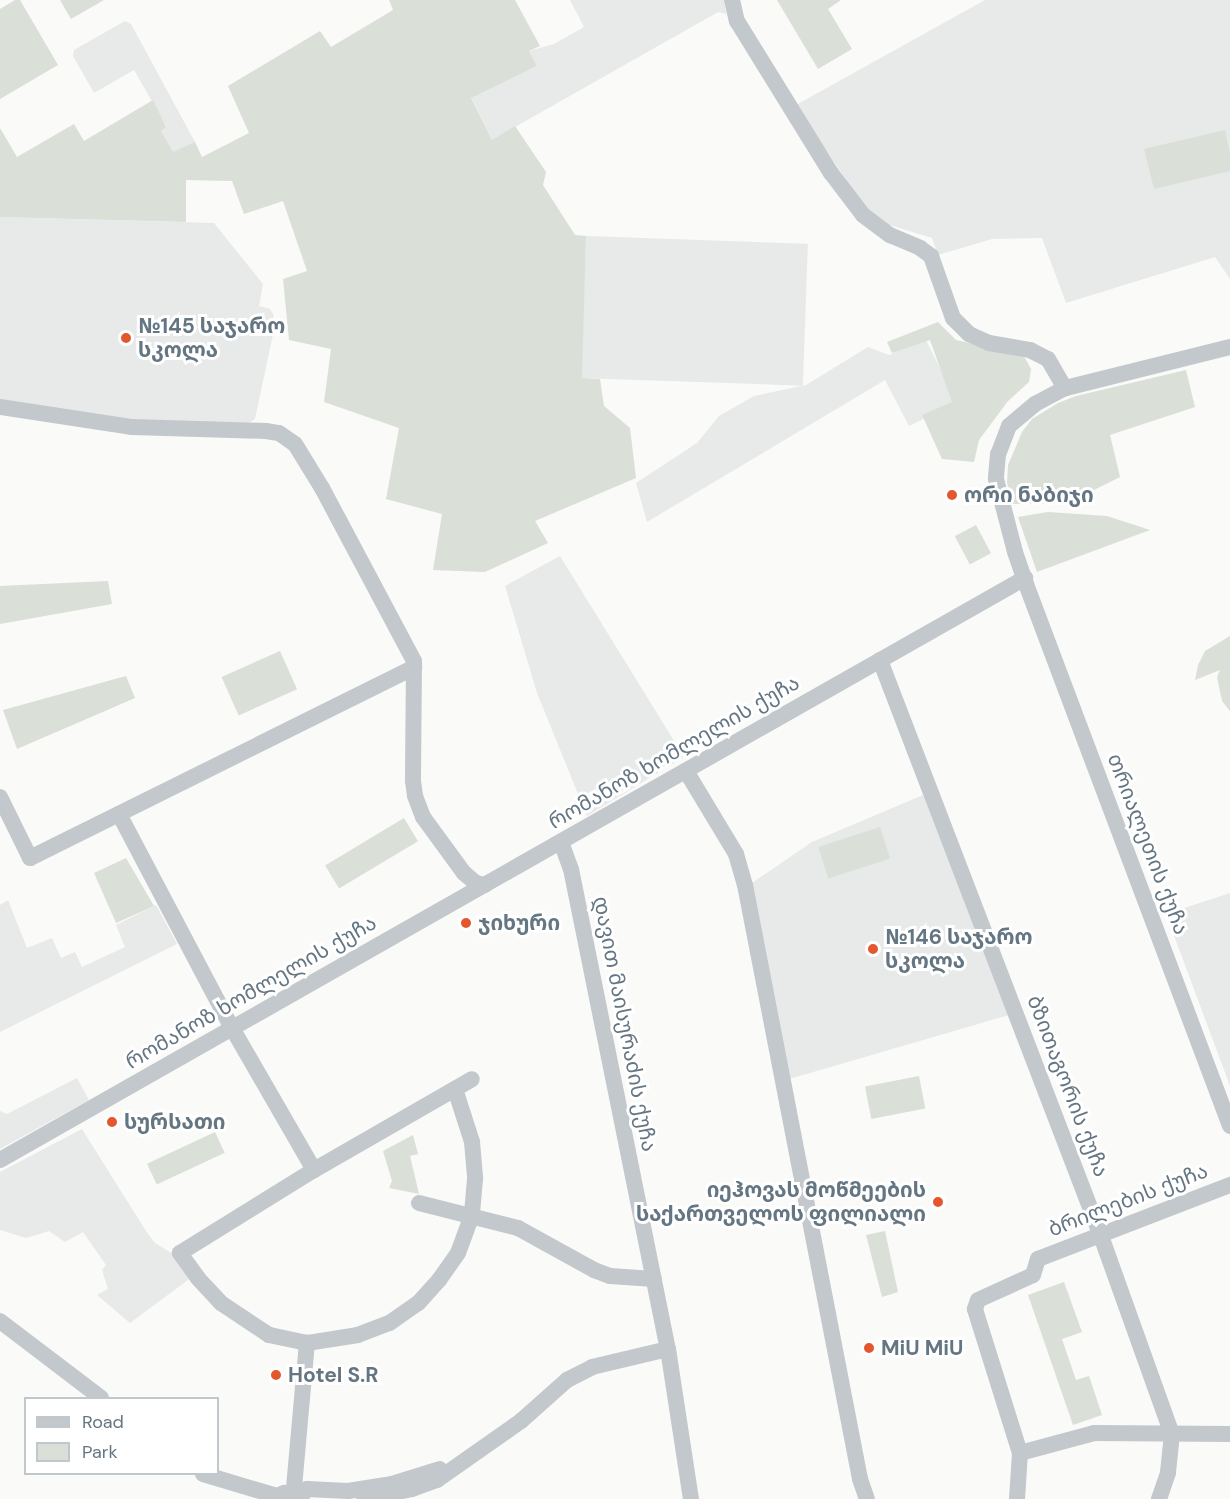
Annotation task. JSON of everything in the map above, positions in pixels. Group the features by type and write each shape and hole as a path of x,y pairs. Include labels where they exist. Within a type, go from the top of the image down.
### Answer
{"street":[{"path":"732,0 737,21 743,31 831,173 863,215 890,235 920,248 931,256 953,318 969,334 989,343 1030,350 1048,359 1065,388"},
{"path":"1024,578 1011,540 996,479 999,454 1009,426 1035,404 1065,388 1230,347"},
{"path":"0,407 132,427 266,431 290,440 327,498 412,654 415,796 423,817 437,840 464,873 476,883 485,885"},
{"name":"რომანოზ ხომლელის ქუჩა","path":"0,1160 1024,578"},
{"name":"თრიალეთის ქუჩა","path":"1024,578 1230,1126"},
{"name":"ბზითაგორის ქუჩა","path":"880,660 1101,1236 1172,1434 1168,1473 1159,1499"},
{"path":"0,797 30,858 414,667"},
{"path":"686,771 736,854 745,885 860,1479 867,1499"},
{"path":"119,814 232,1028 314,1170"},
{"name":"დავით მაისურაძის ქუჩა","path":"561,842 571,869 668,1349 691,1499"},
{"path":"455,1089 472,1142 475,1179 472,1215 458,1253 418,1303 389,1323 358,1335 307,1343 269,1335 221,1303 198,1278 180,1253 314,1170 472,1079"},
{"name":"ბრილების ქუჩა","path":"1017,1499 1020,1453 975,1309 978,1300 1033,1275 1038,1259 1230,1185"},
{"path":"419,1203 518,1228 594,1270 610,1276 654,1280"},
{"path":"0,1321 100,1397"},
{"path":"0,1330 89,1397"},
{"path":"296,1496 307,1343"},
{"path":"364,1499 412,1490 437,1480 521,1421 567,1380 592,1367 668,1349"},
{"path":"1020,1453 1094,1434 1230,1434"},
{"path":"209,1475 277,1496 296,1496 307,1490 348,1491 381,1486 433,1469 456,1467"},
{"path":"219,1470 281,1488 296,1496"}],"shaded area":[{"path":"570,0 724,0 726,14 718,12 492,140 471,97 537,66 529,51 554,44 584,27"},
{"path":"985,0 1230,0 1230,279 1215,257 1066,303 1042,238 992,239 938,255 932,238 873,220 796,105"},
{"path":"125,21 131,24 195,142 173,153 161,131 166,126 134,70 94,93 73,56 74,50"},
{"name":"№145 საჯარო სკოლა","path":"0,217 214,223 263,284 259,306 270,309 273,314 275,325 255,419 248,424 133,420 0,399"},
{"path":"586,236 808,244 803,386 581,378"},
{"path":"925,338 957,403 909,426 885,380 647,522 636,483 697,443 719,416 754,396 806,385 868,347 889,355"},
{"path":"560,556 684,757 587,816 537,693 505,586"},
{"name":"№146 საჯარო სკოლა","path":"923,795 1009,1015 786,1080 752,883 812,842"},
{"path":"1230,893 1230,1086 1166,914"},
{"path":"8,900 27,948 52,938 61,958 75,952 82,967 125,947 116,925 156,905 177,944 0,1032 0,905"},
{"path":"77,1078 89,1100 0,1149 0,1111 7,1114"},
{"path":"82,1129 146,1231 155,1243 178,1257 192,1277 130,1323 97,1295 108,1289 102,1270 106,1265 83,1232 65,1242 49,1231 26,1238 0,1230 0,1172"}],"green space":[{"path":"15,0 20,0 58,65 0,99 0,9"},
{"path":"60,0 104,0 71,19"},
{"path":"389,0 515,0 540,46 529,51 537,66 471,98 492,140 515,126 546,172 543,185 575,235 586,236 582,378 600,379 604,406 630,428 636,478 535,521 548,543 485,572 433,570 442,514 386,499 399,428 324,402 331,349 289,340 283,279 307,271 283,201 244,214 232,181 186,180 186,222 0,217 0,128 17,157 74,124 84,141 153,100 166,127 161,131 173,152 195,142 202,157 249,133 228,86 320,31 331,47 393,10"},
{"path":"777,0 841,0 828,9 852,49 818,69"},
{"path":"1225,130 1230,153 1230,171 1154,189 1144,149"},
{"path":"938,322 956,340 1017,354 1025,358 1031,369 1029,382 1008,401 979,440 974,462 942,459 922,415 952,402 930,340 892,353 887,342"},
{"path":"1186,370 1195,407 1110,435 1120,477 1078,498 1050,503 1013,504 1007,483 1008,465 1022,432 1032,419 1058,403 1076,396"},
{"path":"1048,512 1107,516 1150,530 1037,572 1018,517"},
{"path":"976,525 991,553 970,565 955,536"},
{"path":"108,581 112,604 0,624 0,586"},
{"path":"1230,636 1230,711 1222,701 1217,677 1220,670 1195,680 1198,665 1205,651"},
{"path":"280,651 297,689 239,715 222,677"},
{"path":"126,676 135,698 17,749 3,710"},
{"path":"404,818 418,841 339,889 325,865"},
{"path":"880,827 890,858 828,878 818,847"},
{"path":"126,858 154,906 116,923 94,873"},
{"path":"919,1076 925,1108 871,1119 865,1086"},
{"path":"215,1132 225,1153 157,1185 147,1164"},
{"path":"413,1135 418,1154 410,1156 419,1194 389,1188 392,1181 383,1151"},
{"path":"885,1231 898,1292 882,1297 866,1235"},
{"path":"1064,1282 1082,1332 1062,1339 1076,1380 1089,1376 1102,1415 1073,1425 1028,1295"}],"place":[{"name":"№145 საჯარო სკოლა","path":"126,338"},
{"name":"ორი ნაბიჯი","path":"952,495"},
{"name":"ჯიხური","path":"466,923"},
{"name":"№146 საჯარო სკოლა","path":"873,949"},
{"name":"სურსათი","path":"112,1122"},
{"name":"იეჰოვას მოწმეების საქართველოს ფილიალი","path":"938,1202"},
{"name":"MiU MiU","path":"869,1348"},
{"name":"Hotel S.R","path":"276,1375"}]}
